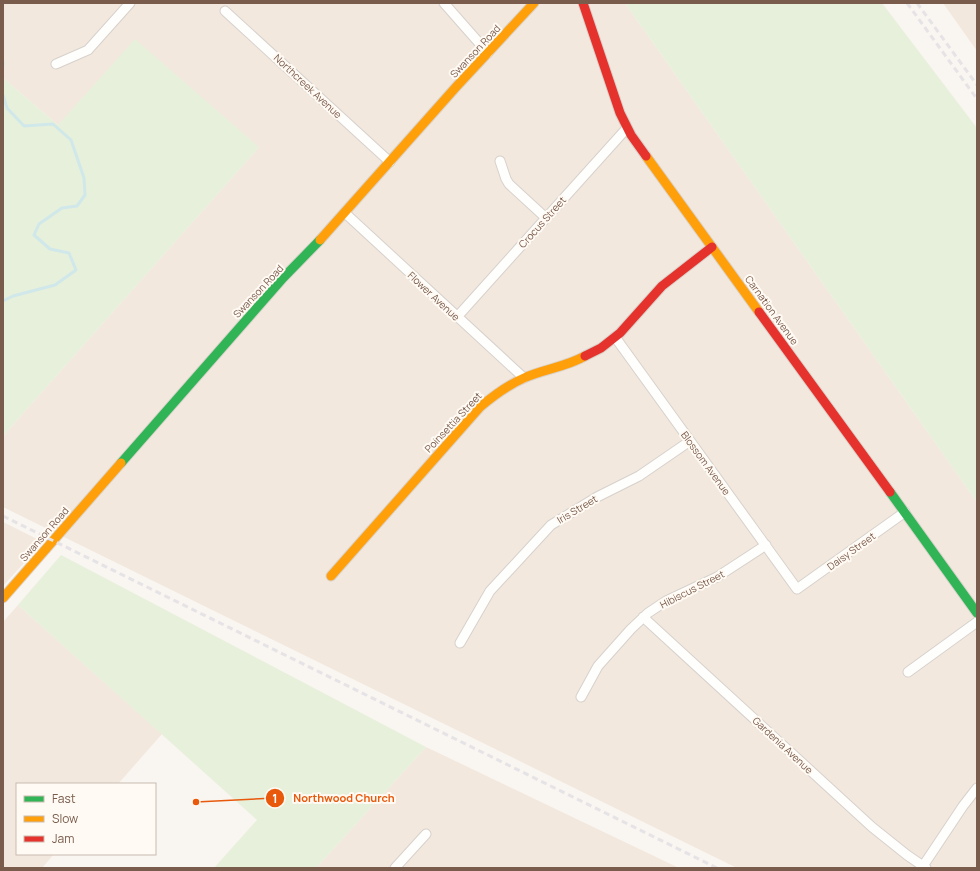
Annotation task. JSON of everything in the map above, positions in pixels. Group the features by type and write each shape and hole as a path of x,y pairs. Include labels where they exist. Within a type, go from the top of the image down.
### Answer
{"street":[{"path":"56,64 88,50 130,3"},
{"path":"444,3 488,53"},
{"name":"Swanson Road","path":"3,598 224,344 283,278 345,213 426,121 534,3"},
{"name":"Carnation Avenue","path":"583,3 620,113 627,128 977,613"},
{"name":"Northcreek Avenue","path":"225,11 390,162"},
{"name":"Crocus Street","path":"457,317 627,128"},
{"path":"500,161 506,178 510,184 546,218"},
{"name":"Flower Avenue","path":"345,213 524,378"},
{"name":"Poinsettia Street","path":"331,576 474,413 495,395 524,378 575,362 591,354 615,337 662,286 688,264 712,247"},
{"name":"Blossom Avenue","path":"615,337 797,589"},
{"name":"Iris Street","path":"460,643 490,591 551,525 598,497 639,476 690,441"},
{"name":"Daisy Street","path":"797,589 905,512"},
{"name":"Hibiscus Street","path":"581,697 598,666 644,617 666,601 722,575 766,545"},
{"name":"Gardenia Avenue","path":"644,617 872,827 924,867"},
{"path":"908,672 977,622"},
{"path":"924,867 963,806 977,788"},
{"path":"395,868 426,834"}],"shaded area":[{"path":"3,3 625,3 977,502 977,868 737,868 3,507 3,436 259,147 58,125 3,78"},
{"path":"943,3 977,3 977,51"},
{"path":"3,522 43,542 3,586"},
{"path":"18,605 162,734 119,783 16,783 16,855 53,855 42,868 3,868 3,622"},
{"path":"426,747 679,868 316,868"}],"green space":[{"path":"625,3 882,3 977,128 977,502"},
{"path":"135,39 259,147 3,436 3,78 58,125"},
{"path":"61,555 426,747 316,868 214,868 257,820 18,605"}],"waterway":[{"path":"3,95 7,108 24,126 53,124 71,140 84,178 85,195 77,206 62,208 39,224 34,235 50,249 69,253 76,270 55,285 13,296 3,301"}],"railway":[{"path":"907,3 977,99"},
{"path":"917,3 977,85"},
{"path":"3,516 717,868"}],"traffic: fast":[{"path":"121,463 283,278 320,240"},
{"path":"890,492 977,613"}],"traffic: slow":[{"path":"320,240 456,87 534,3"},
{"path":"646,156 759,312"},
{"path":"331,576 480,407 501,391 518,381 570,363 585,356"},
{"path":"3,598 121,463"}],"traffic: jam":[{"path":"583,3 620,113 631,135 646,156"},
{"path":"585,356 601,348 620,333 662,286 712,247"},
{"path":"759,312 890,492"}],"place":[{"name":"Northwood Church","path":"196,802"}]}
